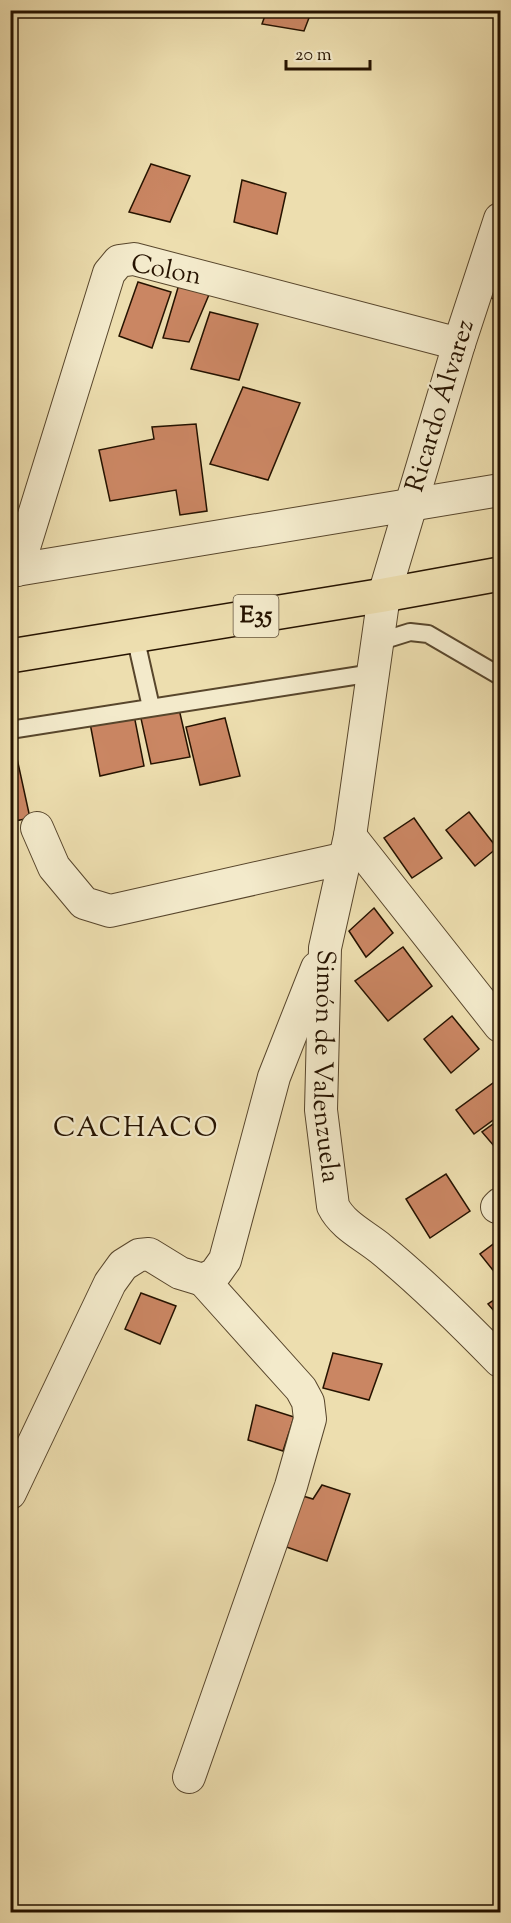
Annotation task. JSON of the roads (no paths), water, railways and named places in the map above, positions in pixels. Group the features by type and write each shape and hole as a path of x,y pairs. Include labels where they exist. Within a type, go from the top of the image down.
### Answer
{"highway":[{"name":"E35","path":"10,656 501,574"}],"street":[{"name":"Ricardo Álvarez","path":"384,595 459,344 501,219"},
{"name":"Colon","path":"14,571 109,273 119,261 134,259 459,344"},
{"path":"14,571 501,490"},
{"name":"Simón de Valenzuela","path":"384,595 348,847 325,948 321,1110 333,1206 346,1224 380,1247 501,1360"},
{"path":"37,828 54,867 84,903 110,911 348,847 501,1026"},
{"path":"203,1280 215,1274 225,1260 274,1077 325,948"},
{"path":"10,1493 111,1283 123,1266 139,1255 149,1254 180,1273 203,1280 301,1389 308,1402 310,1419 291,1486 189,1777"}],"lane":[{"path":"378,642 410,632 428,634 501,676"},
{"path":"135,636 151,707"},
{"path":"10,730 373,672"}],"district":[{"name":"CACHACO","path":"136,1129"}]}
